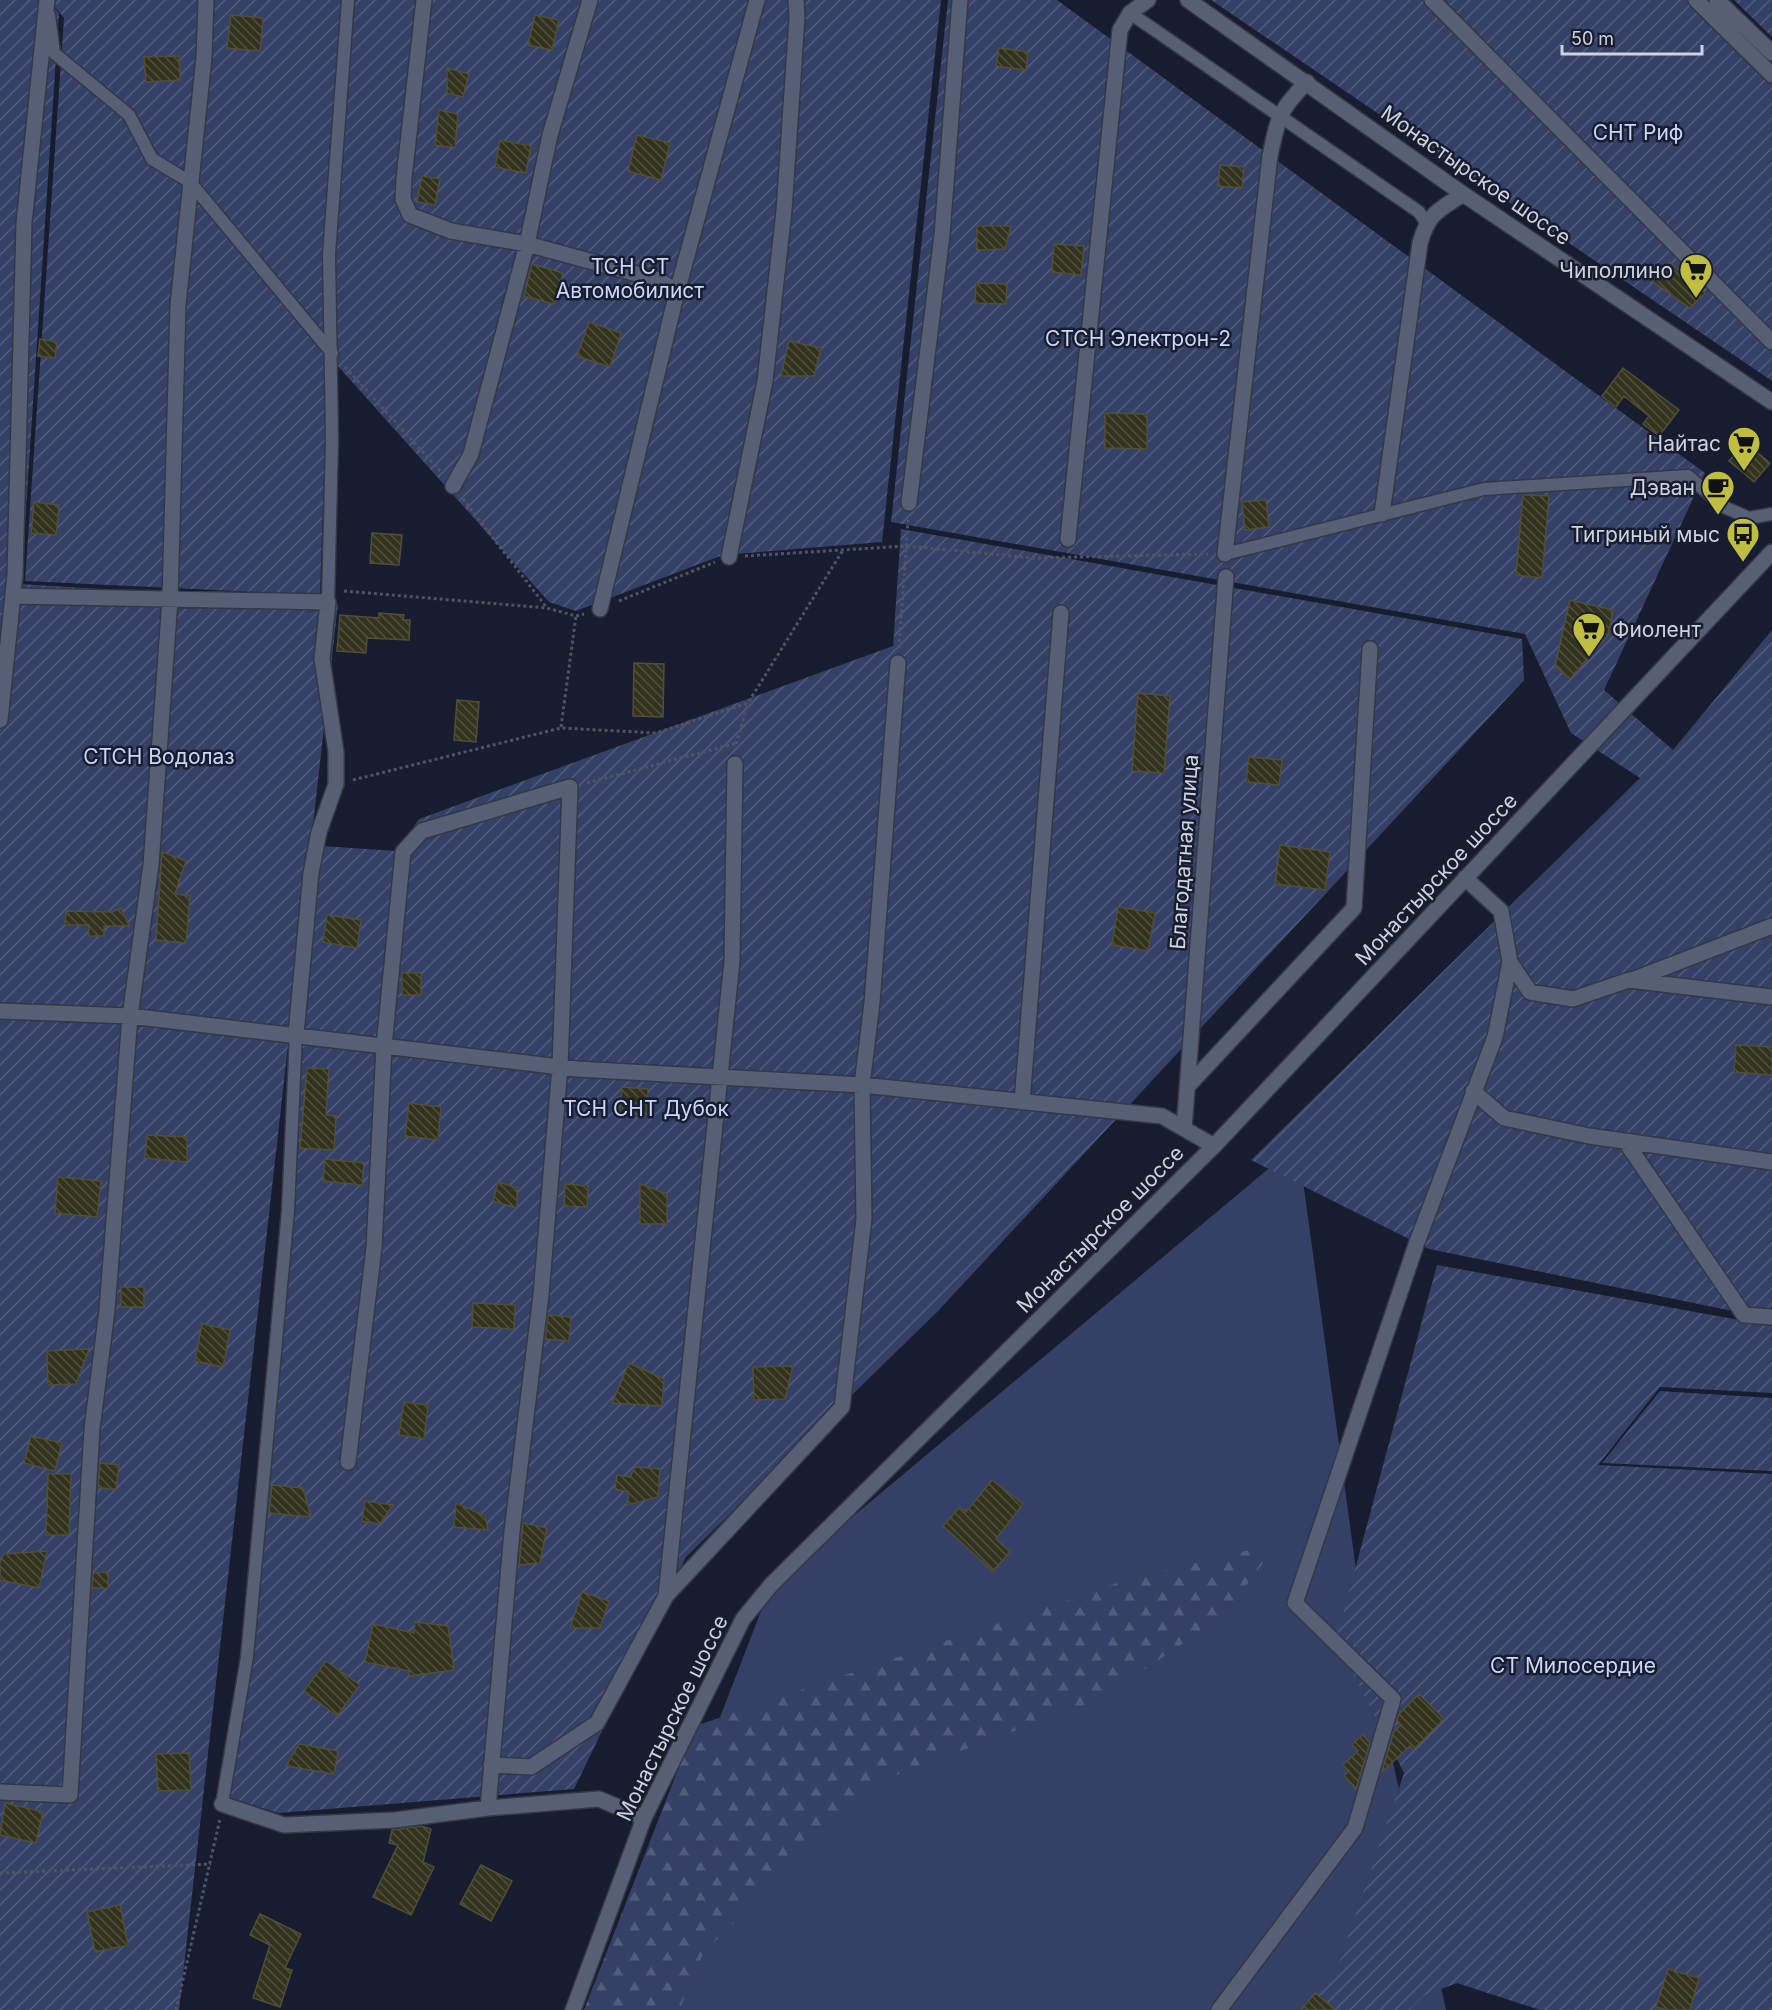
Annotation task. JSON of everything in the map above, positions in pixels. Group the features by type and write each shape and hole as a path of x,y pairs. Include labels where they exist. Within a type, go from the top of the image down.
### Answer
{"street":[{"path":"0,1792 70,1795 91,1451 106,1310 130,1016 151,865 170,599 178,305 204,58 206,0"},
{"path":"424,0 403,199 410,215 451,231 527,244 659,280 677,292"},
{"path":"453,486 471,454 527,244 550,135 590,0"},
{"path":"600,609 677,292 757,0"},
{"path":"729,557 766,369 790,137 796,0"},
{"path":"909,503 942,235 960,0"},
{"path":"1068,539 1120,30 1130,13 1149,0"},
{"name":"Монастырское шоссе","path":"1188,0 1463,194 1772,402"},
{"path":"1432,0 1772,342"},
{"path":"1696,0 1772,75"},
{"path":"1717,0 1772,54"},
{"path":"0,720 13,596 24,223 47,1"},
{"path":"1225,554 1270,156 1278,117 1288,101 1307,82"},
{"path":"1382,514 1420,243 1426,222 1463,194"},
{"name":"Монастырское шоссе","path":"573,2010 644,1818 743,1619 771,1585 1214,1146 1772,552"},
{"name":"Благодатная улица","path":"1184,1129 1226,578"},
{"path":"13,596 170,599 329,596 322,659 336,752 336,784 319,832 311,873 296,1034"},
{"path":"1022,1102 1061,613"},
{"path":"1188,1086 1354,908 1370,649"},
{"path":"491,1765 531,1767 597,1723 666,1596 842,1407 864,1219 862,1085 872,1003 898,663"},
{"path":"666,1596 732,961 735,764"},
{"path":"348,1462 374,1248 384,1046 403,852 422,831 570,787 560,1066 541,1295 512,1531 488,1808"},
{"path":"1219,2010 1355,1828 1393,1699 1295,1604 1417,1242 1495,1037 1510,962 1501,911 1465,878"},
{"path":"1510,962 1530,992 1573,999 1629,981 1772,926"},
{"path":"1629,981 1772,997"},
{"path":"0,1011 130,1016 560,1066 862,1085 1162,1116 1214,1146"},
{"path":"1473,1091 1504,1118 1625,1141 1772,1162"},
{"path":"1625,1141 1744,1315 1772,1317"},
{"path":"222,1804 284,1825 394,1820 488,1808 599,1799 644,1818"}],"lane":[{"path":"329,596 332,353 329,254 348,0"},
{"path":"47,1 54,53 129,115 152,159 190,182 332,353"},
{"path":"1130,13 1419,212 1426,222"},
{"path":"1225,554 1484,489 1688,476 1724,507 1749,518 1772,514"},
{"path":"222,1804 247,1656 288,1211 296,1034"}],"path":[{"path":"898,663 909,503"},
{"path":"329,596 547,608 576,616 600,609 729,557 906,546 1033,558 1225,554"},
{"path":"735,764 736,743 748,703 843,550"},
{"path":"561,728 576,616"},
{"path":"336,784 561,728 656,733 748,703"},
{"path":"570,787 736,743"},
{"path":"176,2010 211,1864 222,1804"},
{"path":"0,1874 211,1864"}],"green space":[{"name":"СТСН Водолаз","path":"0,0 47,0 59,13 21,584 338,604 179,2010 0,2010"},
{"name":"ТСН СТ Автомобилист","path":"49,0 941,0 882,542 723,555 576,611 549,602 328,355 320,595 25,581 64,18"},
{"name":"СТСН Электрон-2","path":"948,0 1057,0 1705,473 1604,690 1673,750 1772,630 1772,1319 1429,1249 1251,1160 1640,778 1571,733 1525,634 891,522"},
{"name":"СНТ Риф","path":"1211,0 1705,0 1772,67 1772,381"},
{"path":"1734,0 1772,0 1772,37"},
{"name":"ТСН СНТ Дубок","path":"901,529 1522,639 1524,680 938,1311 686,1557 574,1789 279,1813 229,1798 321,846 397,851 419,819 893,646"},
{"path":"1298,1144 1363,1621 1446,2010 607,2010 771,1585"},
{"name":"СТ Милосердие","path":"1437,1265 1772,1326 1772,1393 1660,1387 1598,1465 1772,1474 1772,2010 1540,2010 1457,1983 1423,1996 1410,2010 1295,2010 1338,1966 1404,1773 1336,1640"},
{"path":"1660,1391 1772,1398 1772,1471 1602,1463"},
{"path":"1278,1543 1224,1615 1105,1697 875,1783 704,1952 679,2010 584,2010 695,1726 1126,1580"}],"building":[{"path":"231,15 263,18 260,51 227,48"},
{"path":"535,15 559,20 552,50 528,45"},
{"path":"999,48 1028,52 1026,70 996,66"},
{"path":"179,56 180,80 146,82 144,57"},
{"path":"447,68 469,74 463,97 447,93"},
{"path":"439,110 458,114 455,148 435,145"},
{"path":"637,135 670,143 661,180 628,171"},
{"path":"500,140 531,146 526,173 495,167"},
{"path":"1220,165 1244,167 1242,188 1218,186"},
{"path":"422,176 440,179 435,205 417,202"},
{"path":"977,226 1011,226 1005,249 977,250"},
{"path":"1054,244 1084,246 1081,275 1052,272"},
{"path":"1669,262 1705,293 1690,308 1652,281"},
{"path":"532,264 563,273 554,304 524,296"},
{"path":"976,283 1007,284 1006,304 975,303"},
{"path":"589,322 621,333 610,367 577,356"},
{"path":"40,339 57,342 55,358 38,356"},
{"path":"789,341 821,348 814,376 781,376"},
{"path":"1623,368 1679,410 1659,436 1643,424 1649,416 1624,396 1616,407 1602,396"},
{"path":"1105,413 1147,414 1147,449 1105,448"},
{"path":"1745,442 1770,463 1754,482 1729,461"},
{"path":"1523,495 1549,496 1542,578 1516,575"},
{"path":"1266,500 1269,527 1245,530 1242,502"},
{"path":"34,502 59,505 56,535 31,533"},
{"path":"372,533 402,535 399,565 370,563"},
{"path":"1570,600 1613,610 1608,635 1570,679 1555,666"},
{"path":"379,613 404,615 403,620 410,620 409,640 367,638 366,653 337,651 340,615 379,618"},
{"path":"634,663 664,664 663,717 633,716"},
{"path":"1138,693 1170,696 1164,773 1132,771"},
{"path":"457,700 479,702 476,742 454,740"},
{"path":"1249,757 1282,760 1279,785 1246,782"},
{"path":"1280,845 1330,852 1325,890 1275,884"},
{"path":"162,852 186,861 175,894 190,896 186,943 156,940"},
{"path":"1118,907 1155,913 1148,951 1112,945"},
{"path":"121,908 129,926 104,926 104,936 89,936 89,925 65,925 66,911 112,912"},
{"path":"327,915 361,920 357,948 323,942"},
{"path":"402,973 421,973 421,995 402,995"},
{"path":"1736,1045 1772,1047 1772,1075 1734,1072"},
{"path":"307,1068 329,1069 326,1115 336,1116 334,1150 300,1148"},
{"path":"622,1087 648,1089 646,1115 620,1113"},
{"path":"409,1103 441,1107 438,1140 405,1136"},
{"path":"147,1135 187,1137 187,1162 145,1158"},
{"path":"325,1159 364,1163 362,1185 323,1181"},
{"path":"58,1177 101,1181 97,1217 55,1213"},
{"path":"498,1182 517,1188 517,1208 493,1201"},
{"path":"565,1184 588,1186 587,1207 564,1206"},
{"path":"640,1184 667,1194 667,1224 640,1224"},
{"path":"121,1287 144,1287 144,1307 121,1307"},
{"path":"473,1303 515,1305 514,1329 472,1327"},
{"path":"548,1315 571,1317 569,1341 545,1339"},
{"path":"202,1324 230,1330 223,1367 195,1361"},
{"path":"89,1349 76,1384 48,1385 47,1351"},
{"path":"629,1363 664,1379 662,1406 612,1403"},
{"path":"793,1366 785,1399 754,1400 753,1367"},
{"path":"404,1402 428,1405 424,1439 399,1435"},
{"path":"31,1436 62,1443 55,1471 24,1463"},
{"path":"100,1463 119,1465 116,1489 98,1488"},
{"path":"635,1467 660,1469 658,1497 627,1505 629,1492 615,1489 617,1475 630,1477"},
{"path":"48,1474 71,1474 69,1535 46,1535"},
{"path":"992,1480 1023,1504 996,1539 1010,1552 993,1571 943,1526 960,1507 966,1512"},
{"path":"272,1485 303,1488 311,1517 269,1513"},
{"path":"365,1501 393,1505 380,1524 362,1521"},
{"path":"456,1503 485,1516 488,1530 454,1527"},
{"path":"523,1523 547,1528 540,1563 519,1565"},
{"path":"47,1551 39,1588 0,1580 0,1562 4,1554"},
{"path":"108,1572 108,1588 92,1588 93,1573"},
{"path":"582,1592 609,1601 600,1628 570,1628"},
{"path":"415,1622 448,1626 454,1670 409,1676 410,1671 365,1662 373,1624 414,1633"},
{"path":"326,1661 360,1685 337,1716 304,1691"},
{"path":"1419,1694 1444,1719 1413,1750 1410,1746 1382,1772 1393,1733 1401,1725 1397,1720 1399,1714"},
{"path":"1363,1735 1370,1743 1356,1789 1344,1776 1349,1771 1343,1765 1358,1751 1352,1744"},
{"path":"299,1744 338,1751 334,1774 286,1766"},
{"path":"189,1753 191,1790 158,1791 156,1754"},
{"path":"5,1803 43,1812 36,1843 0,1835"},
{"path":"421,1826 431,1829 423,1862 434,1867 411,1915 373,1897 398,1845 389,1843 392,1830"},
{"path":"481,1865 512,1881 491,1921 460,1904"},
{"path":"120,1905 128,1945 95,1952 87,1912"},
{"path":"260,1914 301,1934 285,1968 292,1970 280,2007 253,1998 270,1945 250,1935"},
{"path":"1668,1969 1699,1978 1690,2010 1667,2010 1656,2007"},
{"path":"1315,1993 1336,2010 1301,2010"}],"place":[{"name":"Чиполлино","path":"1696,299"},
{"name":"Найтас","path":"1744,472"},
{"name":"Дэван","path":"1718,516"},
{"name":"Тигриный мыс","path":"1743,563"},
{"name":"Фиолент","path":"1589,658"}]}
